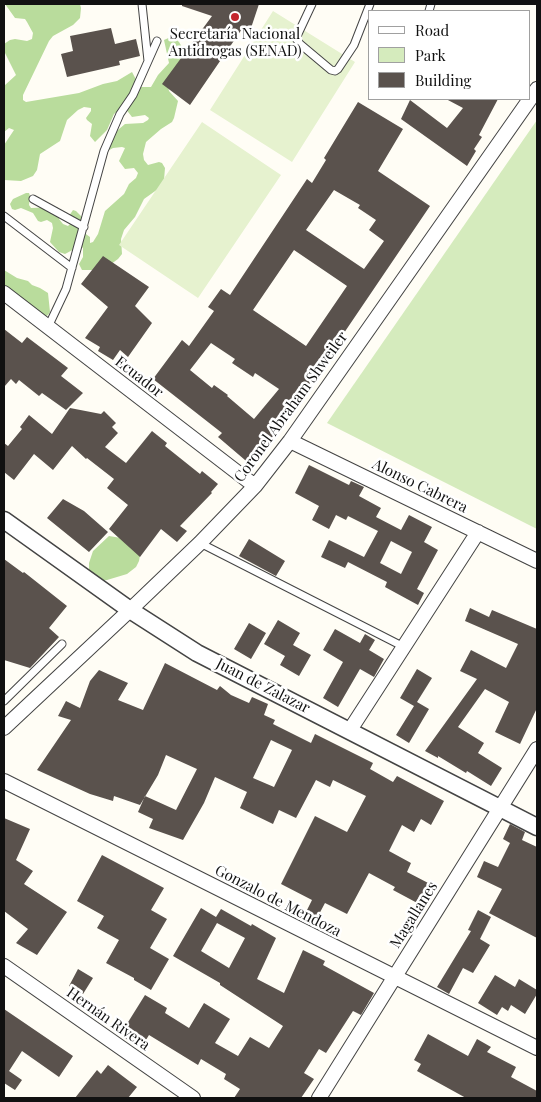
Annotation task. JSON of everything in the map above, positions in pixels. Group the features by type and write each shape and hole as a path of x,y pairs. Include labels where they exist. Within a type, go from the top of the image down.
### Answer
{"street":[{"name":"Coronel Abraham Shweiler","path":"4,728 200,543 255,486 290,441 531,100"},
{"name":"Ecuador","path":"4,293 255,486"},
{"name":"Alonso Cabrera","path":"290,441 537,561"},
{"name":"Juan de Zalazar","path":"4,520 130,610 198,653 537,827"},
{"path":"350,730 478,532"},
{"name":"Magallanes","path":"319,1098 537,749"},
{"name":"Gonzalo de Mendoza","path":"4,781 537,1048"},
{"name":"Hernán Rivera","path":"4,966 194,1098"}],"lane":[{"path":"142,4 148,61"},
{"path":"312,4 297,36 297,40 331,70 335,71 354,44 370,4"},
{"path":"48,327 66,289 104,151 120,114 133,95 157,41"},
{"path":"33,199 84,227"},
{"path":"4,216 72,268"},
{"path":"200,543 404,647"},
{"path":"4,701 62,644"}],"green space":[{"path":"5,4 80,4 81,8 80,18 73,25 53,36 49,41 23,95 23,100 26,102 79,93 117,81 132,72 140,87 151,87 158,75 169,63 164,40 173,36 185,52 168,86 169,91 178,101 174,118 172,122 146,142 143,154 144,160 148,165 162,163 165,168 164,180 158,189 144,199 135,217 124,230 121,239 122,254 107,267 95,270 82,270 79,264 83,257 83,248 80,246 65,254 59,252 50,242 53,228 52,223 47,220 38,221 33,213 21,208 12,209 10,204 13,199 29,193 29,205 31,208 57,207 59,209 59,219 68,226 70,224 69,216 73,210 76,211 82,217 83,232 90,237 90,243 93,242 98,234 105,211 124,194 138,173 134,168 125,169 119,161 125,148 113,148 104,153 101,152 101,148 106,140 125,124 143,123 149,118 145,115 132,117 125,108 122,108 114,114 107,130 95,142 90,136 92,124 86,118 91,108 84,107 67,120 60,141 40,154 37,170 33,176 21,181 4,180 4,145 14,130 9,128 4,132 4,86 16,75 4,51 4,44 15,39 27,41 32,39 33,33 25,19 15,18"},
{"path":"273,11 355,62 292,162 210,110"},
{"path":"537,120 537,529 327,423"},
{"path":"202,122 281,175 198,298 119,245"},
{"path":"4,270 48,293 50,312 48,315 43,318 4,303"},
{"path":"109,536 121,538 140,555 139,561 136,567 127,574 94,582 89,570 89,563 93,551"}],"building":[{"path":"182,4 259,4 251,28 244,26 190,105 162,84 212,16 182,6"},
{"path":"111,28 115,44 136,39 140,56 119,61 120,65 67,77 61,54 73,51 70,36"},
{"path":"410,100 447,128 463,108 448,100 497,100 479,135 482,137 474,149 476,151 467,166 401,119"},
{"path":"358,102 403,129 378,171 430,206 304,392 307,394 293,414 288,411 270,433 276,437 252,466 218,437 222,433 153,379 182,340 189,346 214,311 208,307 221,289 230,295 307,179 312,183 326,160 324,158","holes":["334,190 360,205 358,208 376,220 369,230 384,241 364,269 306,230","294,250 347,286 306,346 253,310","211,343 235,359 232,363 253,377 255,373 279,389 254,419 228,395 214,385 212,388 190,370"]},
{"path":"103,256 149,287 135,306 152,323 128,357 120,350 113,360 98,351 100,347 85,338 108,307 81,284"},
{"path":"4,329 22,343 27,337 68,368 61,376 83,393 66,410 42,393 39,396 19,380 16,384 11,379 4,387"},
{"path":"70,408 101,414 104,411 116,423 112,427 118,433 105,447 126,463 152,431 167,443 165,446 200,474 202,471 218,484 212,493 180,526 187,531 177,542 161,529 140,557 109,529 128,505 107,488 114,479 86,459 72,446 53,470 34,454 14,480 4,472 4,443 8,446 22,429 20,427 29,415 52,434"},
{"path":"309,465 349,485 351,481 364,487 359,496 381,508 376,517 401,530 409,515 432,527 424,542 438,550 417,589 424,593 418,605 385,587 387,582 348,562 345,568 321,557 329,540 364,557 378,531 348,516 346,520 336,515 329,529 312,520 319,506 295,493","holes":["391,541 412,552 401,574 380,563"]},
{"path":"63,499 84,511 108,532 89,552 47,518"},
{"path":"249,539 285,561 276,576 239,556"},
{"path":"4,559 24,572 67,606 49,628 59,637 30,668 4,660"},
{"path":"470,608 489,617 492,610 537,629 537,708 520,744 495,732 509,702 485,689 458,727 484,743 478,753 502,768 491,786 467,771 466,773 438,756 438,758 425,751 477,679 460,671 471,650 506,668 518,644 465,621"},
{"path":"278,620 300,633 293,645 311,655 299,676 280,665 285,656 264,644"},
{"path":"249,623 266,633 251,659 234,649"},
{"path":"335,629 360,643 365,634 375,640 369,650 384,659 374,677 360,669 338,707 323,698 343,662 323,650"},
{"path":"165,663 217,690 220,686 231,695 249,703 252,697 268,704 264,715 275,720 273,724 311,743 315,734 373,763 370,769 393,782 397,776 444,801 431,825 421,819 414,832 402,825 389,851 411,863 407,872 432,885 421,905 393,890 395,887 369,873 347,914 325,903 317,918 306,912 312,900 281,884 315,816 347,832 366,796 333,780 330,787 316,780 296,818 279,810 273,824 240,808 247,792 215,777 204,803 183,840 149,828 153,819 138,812 144,798 140,805 114,796 113,801 90,794 37,770 71,720 58,716 66,701 80,708 90,681 99,670 128,683 118,700 143,710","holes":["271,740 292,750 274,787 253,778","166,755 197,769 176,810 145,796 158,775"]},
{"path":"417,669 432,678 417,702 429,709 409,743 396,735 414,706 400,698"},
{"path":"4,818 30,829 16,860 33,871 24,884 67,912 37,955 16,943 28,929 4,911"},
{"path":"510,824 525,832 522,840 537,847 537,938 489,913 502,889 477,877 484,861 498,867 510,843 503,839"},
{"path":"102,855 164,888 151,910 167,919 150,948 169,959 151,990 134,980 134,978 106,963 119,940 97,928 104,916 77,901"},
{"path":"201,908 216,917 221,909 276,938 257,979 284,993 303,950 325,961 323,965 374,993 361,1015 353,1011 326,1053 319,1049 304,1073 314,1079 301,1098 234,1098 240,1089 224,1079 226,1074 201,1059 198,1065 149,1035 141,1048 120,1035 145,995 167,1008 165,1013 189,1028 204,1003 230,1019 215,1043 238,1056 250,1037 269,1048 283,1026 220,985 220,983 173,956","holes":["217,923 245,938 229,968 201,951"]},
{"path":"478,910 491,917 480,939 490,945 473,973 463,968 449,994 437,987 471,931 468,930"},
{"path":"78,969 93,978 83,994 69,986"},
{"path":"495,975 515,987 519,979 537,990 537,994 525,1014 511,1005 508,1011 502,1007 497,1015 478,1003"},
{"path":"4,1009 73,1056 59,1077 22,1051 9,1071 22,1080 15,1090 4,1083"},
{"path":"428,1034 468,1056 477,1039 491,1047 487,1052 516,1067 511,1077 537,1091 537,1098 466,1098 417,1071 421,1064 414,1060"},
{"path":"108,1065 137,1087 128,1098 75,1098 97,1070 101,1074"}],"place":[{"name":"Secretaría Nacional Antidrogas (SENAD)","path":"235,17"}]}
